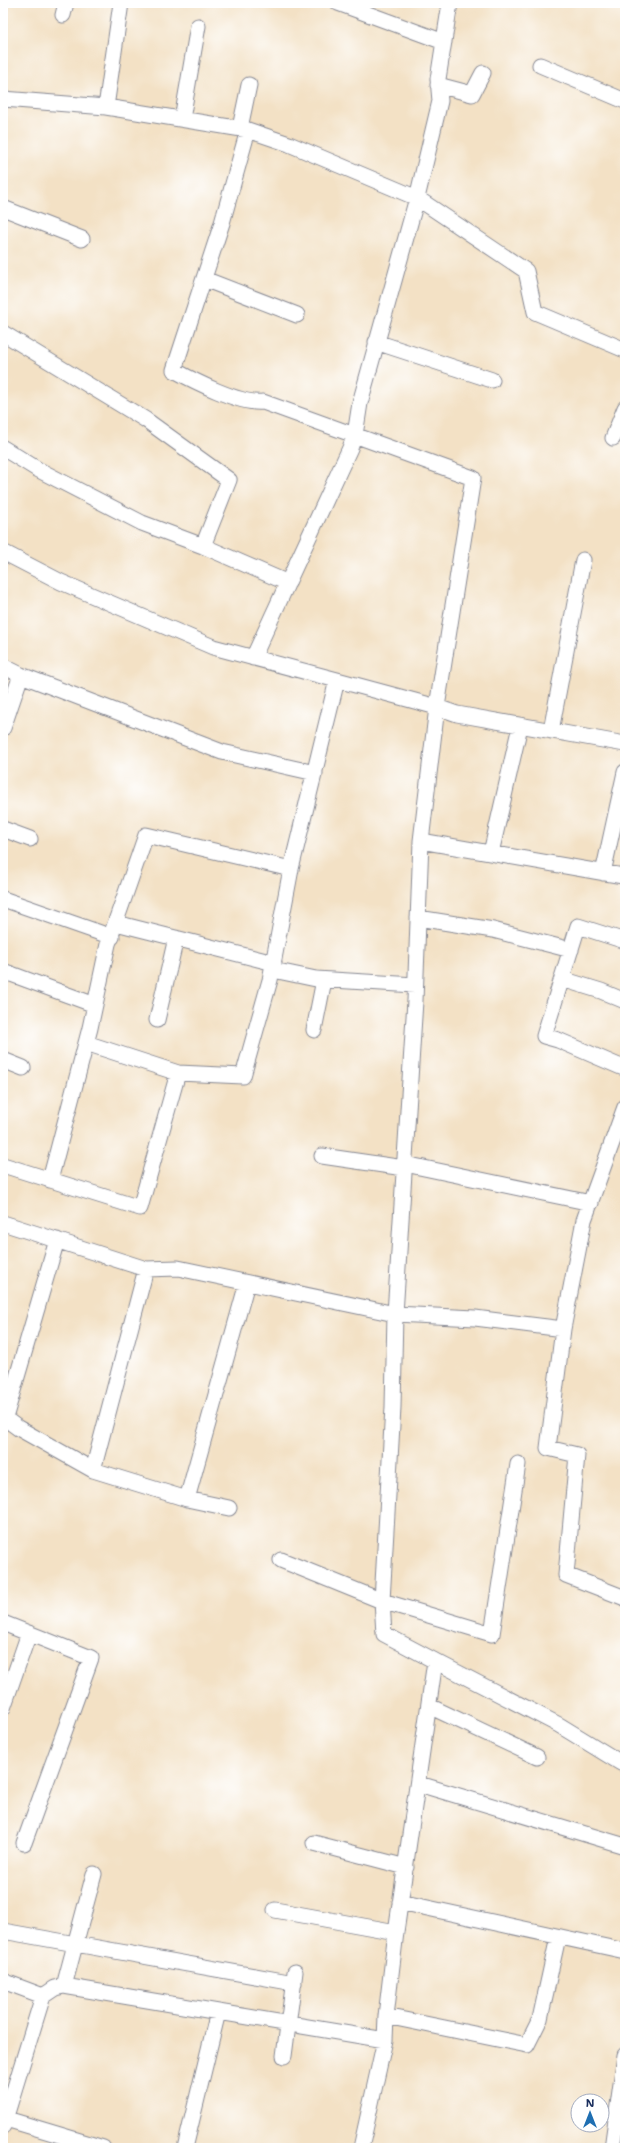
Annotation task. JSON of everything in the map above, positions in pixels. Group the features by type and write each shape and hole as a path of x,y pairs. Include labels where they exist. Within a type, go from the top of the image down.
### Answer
{"street":[{"path":"106,107 121,3"},
{"path":"338,3 444,42"},
{"path":"253,658 322,512 354,435 360,403 376,342 418,198 440,101 438,85 450,3"},
{"path":"182,119 198,26"},
{"path":"540,65 625,101"},
{"path":"438,85 472,94 484,73"},
{"path":"249,85 244,129 222,223 174,370 196,382 253,403 263,402 473,478 437,707 421,841 415,985 395,1314 393,1407 382,1601 384,1634 559,1725 621,1763"},
{"path":"3,99 106,107 244,129 289,144 418,198 526,271 536,312 625,350"},
{"path":"3,208 82,239"},
{"path":"204,279 297,315"},
{"path":"3,332 146,420 229,480 203,546"},
{"path":"376,342 492,380"},
{"path":"613,438 625,408"},
{"path":"3,448 37,469 142,523 203,546 288,583"},
{"path":"3,552 61,582 213,647 437,707 457,714 625,744"},
{"path":"551,731 583,560"},
{"path":"3,666 21,675 222,752 315,773"},
{"path":"3,728 21,675"},
{"path":"86,1043 178,1073 243,1076 273,967 291,869 337,680"},
{"path":"491,853 520,726"},
{"path":"603,873 625,772"},
{"path":"3,829 30,839"},
{"path":"50,1180 86,1043 107,950 146,835 291,869"},
{"path":"421,841 623,876"},
{"path":"3,899 114,930 176,938 273,967 324,980 415,985"},
{"path":"418,918 493,930 571,950"},
{"path":"621,1067 558,1040 544,1036 578,926 625,941"},
{"path":"157,1020 176,938"},
{"path":"3,971 95,1005"},
{"path":"562,979 602,991 625,1001"},
{"path":"314,1030 324,980"},
{"path":"3,1060 23,1068"},
{"path":"4,1169 50,1180 140,1208 178,1073"},
{"path":"625,1106 584,1220 563,1329 548,1448 577,1455 566,1575 625,1598"},
{"path":"322,1156 404,1166 591,1203"},
{"path":"3,1223 146,1269 178,1268 395,1314 475,1318 563,1329"},
{"path":"57,1240 4,1418 18,1428 93,1470 187,1499 229,1508"},
{"path":"93,1470 146,1269"},
{"path":"187,1499 247,1283"},
{"path":"281,1560 382,1601 492,1634 518,1464"},
{"path":"3,1623 91,1658 24,1843"},
{"path":"3,1708 29,1633"},
{"path":"361,2148 385,2040 386,2016 396,1932 419,1784 435,1661"},
{"path":"429,1706 537,1757"},
{"path":"419,1784 625,1846"},
{"path":"314,1843 406,1867"},
{"path":"64,1986 94,1874"},
{"path":"400,1902 625,1951"},
{"path":"275,1910 396,1932"},
{"path":"3,1931 76,1945 295,1977 284,2056"},
{"path":"386,2016 526,2045 540,2019 558,1937"},
{"path":"3,1981 43,1996"},
{"path":"103,2148 4,2121 43,1996 55,1988 64,1986 385,2040"},
{"path":"185,2148 218,2012"},
{"path":"612,2148 625,2054"}]}
